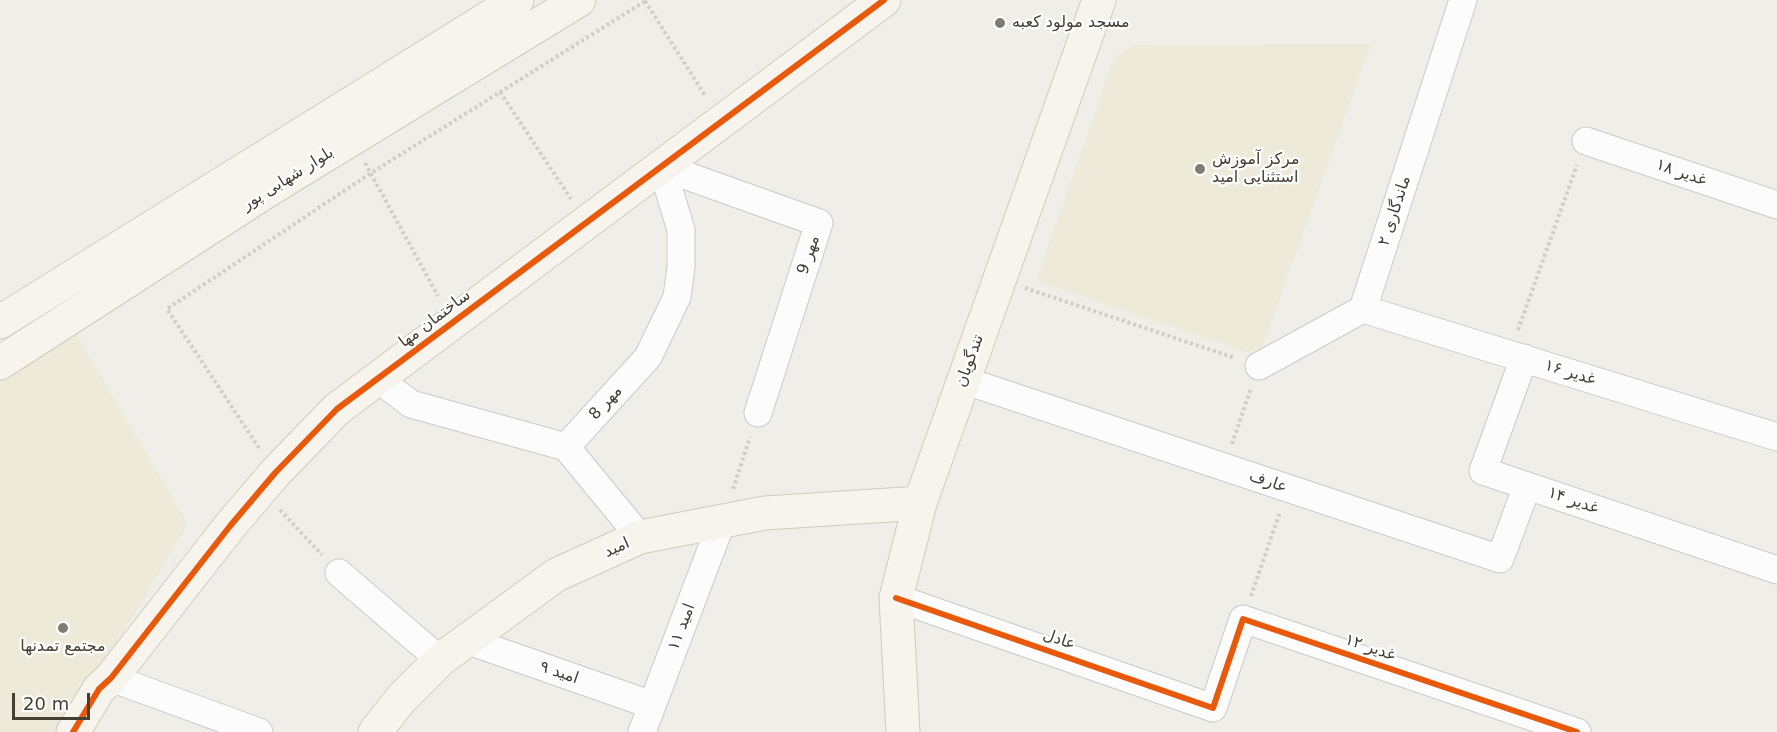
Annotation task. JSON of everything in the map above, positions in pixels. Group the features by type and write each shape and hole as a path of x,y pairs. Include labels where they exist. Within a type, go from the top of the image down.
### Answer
{"street":[{"name":"بلوار شهابی پور","path":"0,322 517,0"},
{"name":"بلوار شهابی پور","path":"0,363 352,139 579,0"},
{"name":"ساختمان مها","path":"73,732 99,689 111,678 268,481 337,409 884,0"},
{"name":"تندگویان","path":"900,731 896,598 920,503 1099,0"},
{"name":"ماندگاری ۲","path":"1364,309 1463,0"},
{"name":"غدیر ۱۸","path":"1586,141 1777,205"},
{"name":"مهر 9","path":"662,167 819,223 758,413"},
{"name":"مهر 8","path":"566,447 648,357 677,297 681,267 681,231 662,167"},
{"name":"غدیر ۱۶","path":"1364,309 1777,437"},
{"path":"1259,366 1364,309"},
{"name":"غدیر ۱۴","path":"1516,356 1483,471 1777,570"},
{"path":"378,379 411,404 566,447 640,537"},
{"name":"عارف","path":"963,380 1500,559 1527,486"},
{"name":"امید","path":"375,732 401,699 440,660 466,640 556,575 640,537 765,513 920,503"},
{"name":"امید ۱۱","path":"642,732 722,521"},
{"path":"339,573 440,660"},
{"name":"عادل","path":"896,598 1213,708 1243,619"},
{"name":"غدیر ۱۲","path":"1243,619 1577,732"},
{"name":"امید ۹","path":"466,640 652,705"},
{"path":"111,678 259,732"}],"path":[{"path":"339,573 268,481 167,309 371,173 646,1 722,122"},
{"path":"500,92 587,223"},
{"path":"352,139 453,323"},
{"path":"1516,356 1586,141"},
{"path":"999,280 1259,366 1223,466"},
{"path":"722,521 758,413"},
{"path":"1243,619 1288,489"}],"shaded area":[{"name":"مرکز آموزش استثنایی امید","path":"1371,44 1259,356 1036,281 1114,58 1133,45"},
{"name":"مجتمع تمدنها","path":"73,329 188,524 64,732 0,732 0,378"}],"cycle path":[{"path":"73,732 99,689 111,678 230,526 275,473 337,409 884,0"},
{"path":"896,598 1213,708 1243,619 1577,732"}],"place":[{"name":"مسجد مولود کعبه","path":"1000,23"},
{"name":"مرکز آموزش استثنایی امید","path":"1200,169"},
{"name":"مجتمع تمدنها","path":"63,628"}]}
